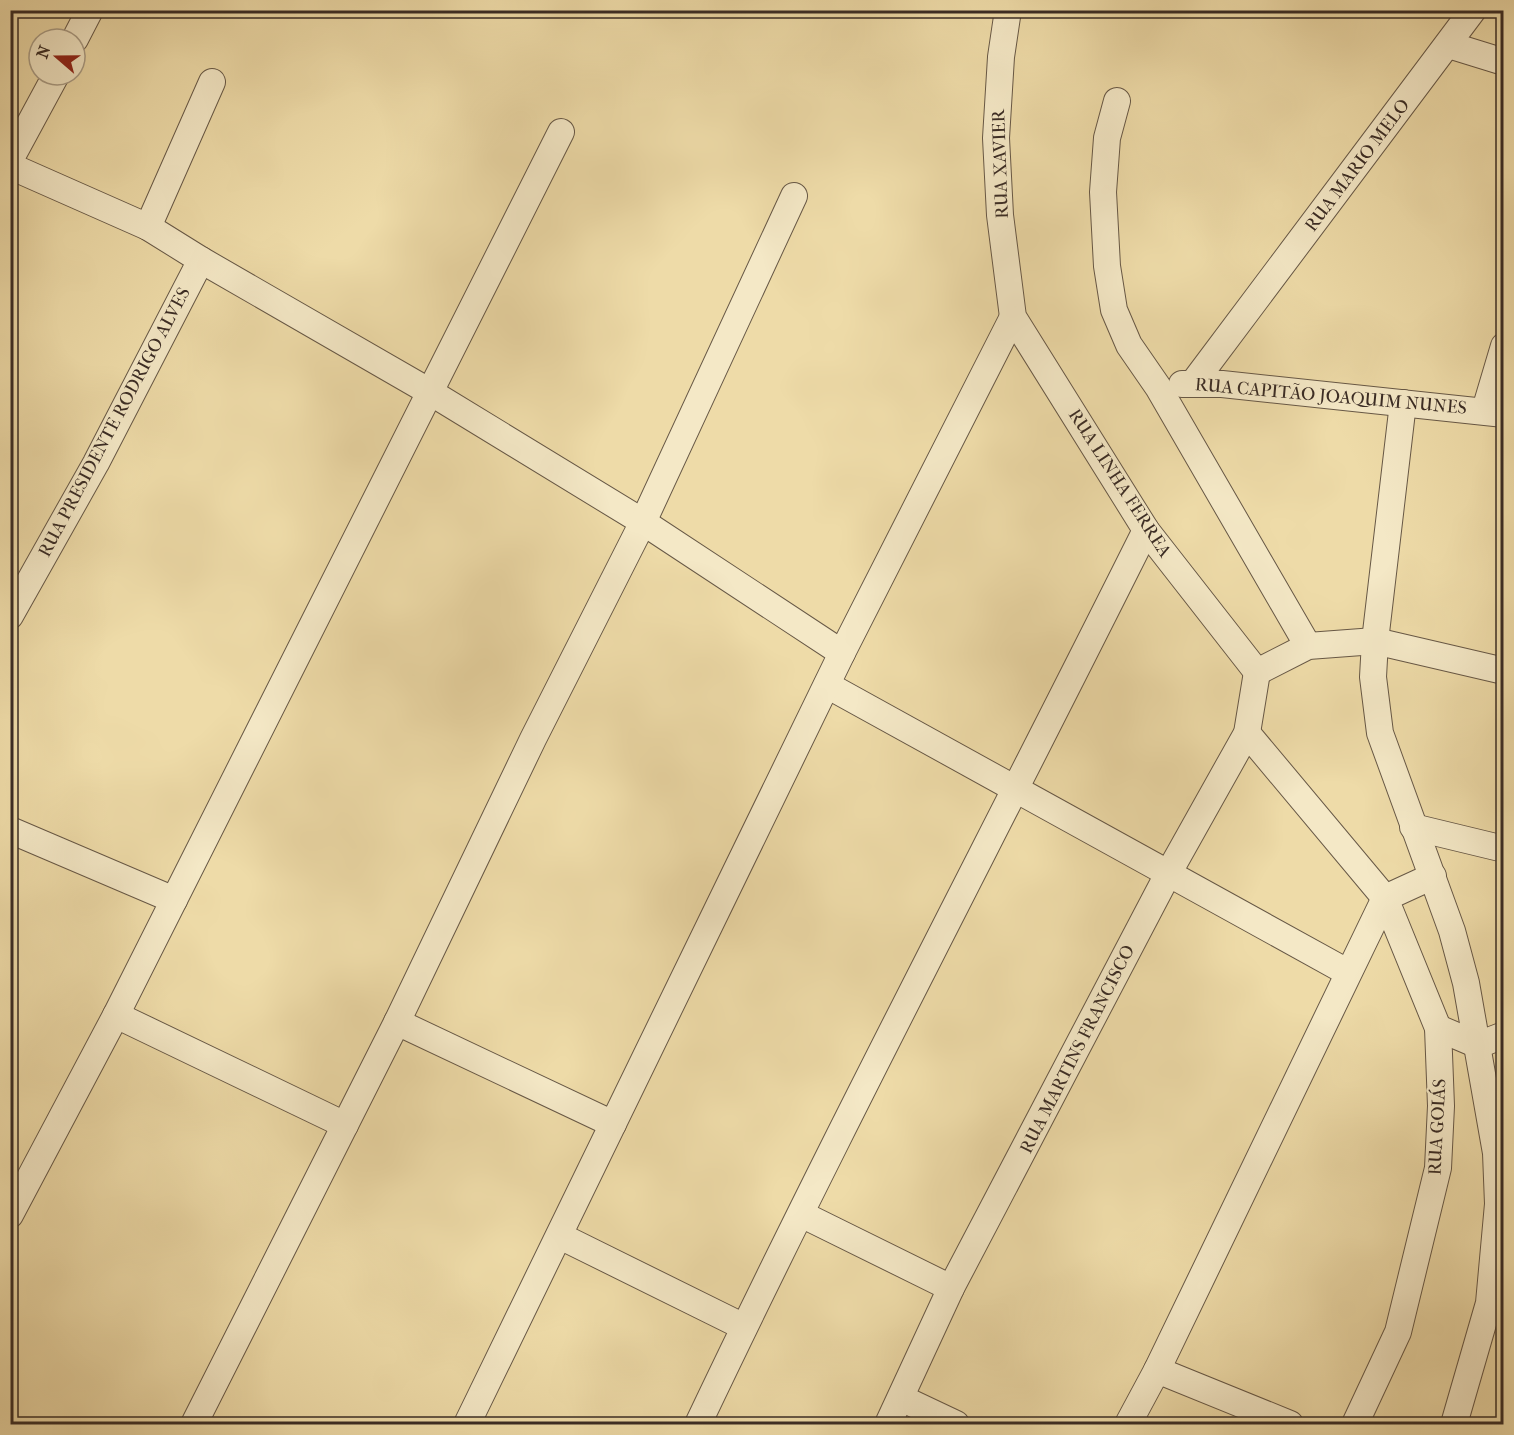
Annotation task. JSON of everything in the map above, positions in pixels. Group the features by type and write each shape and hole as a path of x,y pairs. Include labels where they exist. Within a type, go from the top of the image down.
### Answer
{"street":[{"path":"81,27 90,10"},
{"name":"RUA XAVIER","path":"1008,10 1001,57 996,138 1000,215 1013,316"},
{"name":"RUA MARIO MELO","path":"1194,382 1240,318 1449,45 1473,10"},
{"path":"1449,45 1503,62"},
{"path":"148,227 212,82"},
{"path":"10,160 50,87"},
{"path":"1117,101 1107,138 1102,192 1107,266 1114,310 1129,345 1158,387 1308,646"},
{"path":"10,1215 116,1015 561,132"},
{"path":"10,166 148,227 430,392 643,522 842,653"},
{"path":"194,1425 397,1022 533,739 643,522 794,196"},
{"name":"RUA PRESIDENTE RODRIGO ALVES","path":"11,612 96,463 201,260"},
{"path":"467,1425 842,653 1013,316"},
{"name":"RUA LINHA FERREA","path":"1013,316 1146,530 1257,672"},
{"path":"1494,412 1503,346"},
{"name":"RUA CAPITÃO JOAQUIM NUNES","path":"1158,387 1194,382 1494,412"},
{"path":"1403,403 1375,641 1373,677 1380,733 1433,876 1466,983 1496,1153 1498,1204 1489,1303 1454,1425"},
{"path":"698,1425 744,1327 1146,530"},
{"path":"1257,672 1308,646 1375,641 1503,670"},
{"name":"RUA MARTINS FRANCISCO","path":"888,1425 951,1288 1168,874 1247,733 1257,672"},
{"path":"827,685 1347,972"},
{"name":"RUA GOIÁS","path":"1247,733 1385,898 1438,1028 1441,1106 1438,1168 1398,1332 1355,1425"},
{"path":"1413,827 1503,849"},
{"path":"10,830 174,900"},
{"path":"1128,1425 1157,1370 1347,972 1385,898 1433,876"},
{"path":"116,1015 345,1125"},
{"path":"397,1022 613,1124"},
{"path":"1438,1028 1478,1045 1503,1035"},
{"path":"801,1214 951,1288"},
{"path":"560,1236 744,1327"},
{"path":"1157,1370 1290,1425"},
{"path":"901,1398 956,1425"}]}
